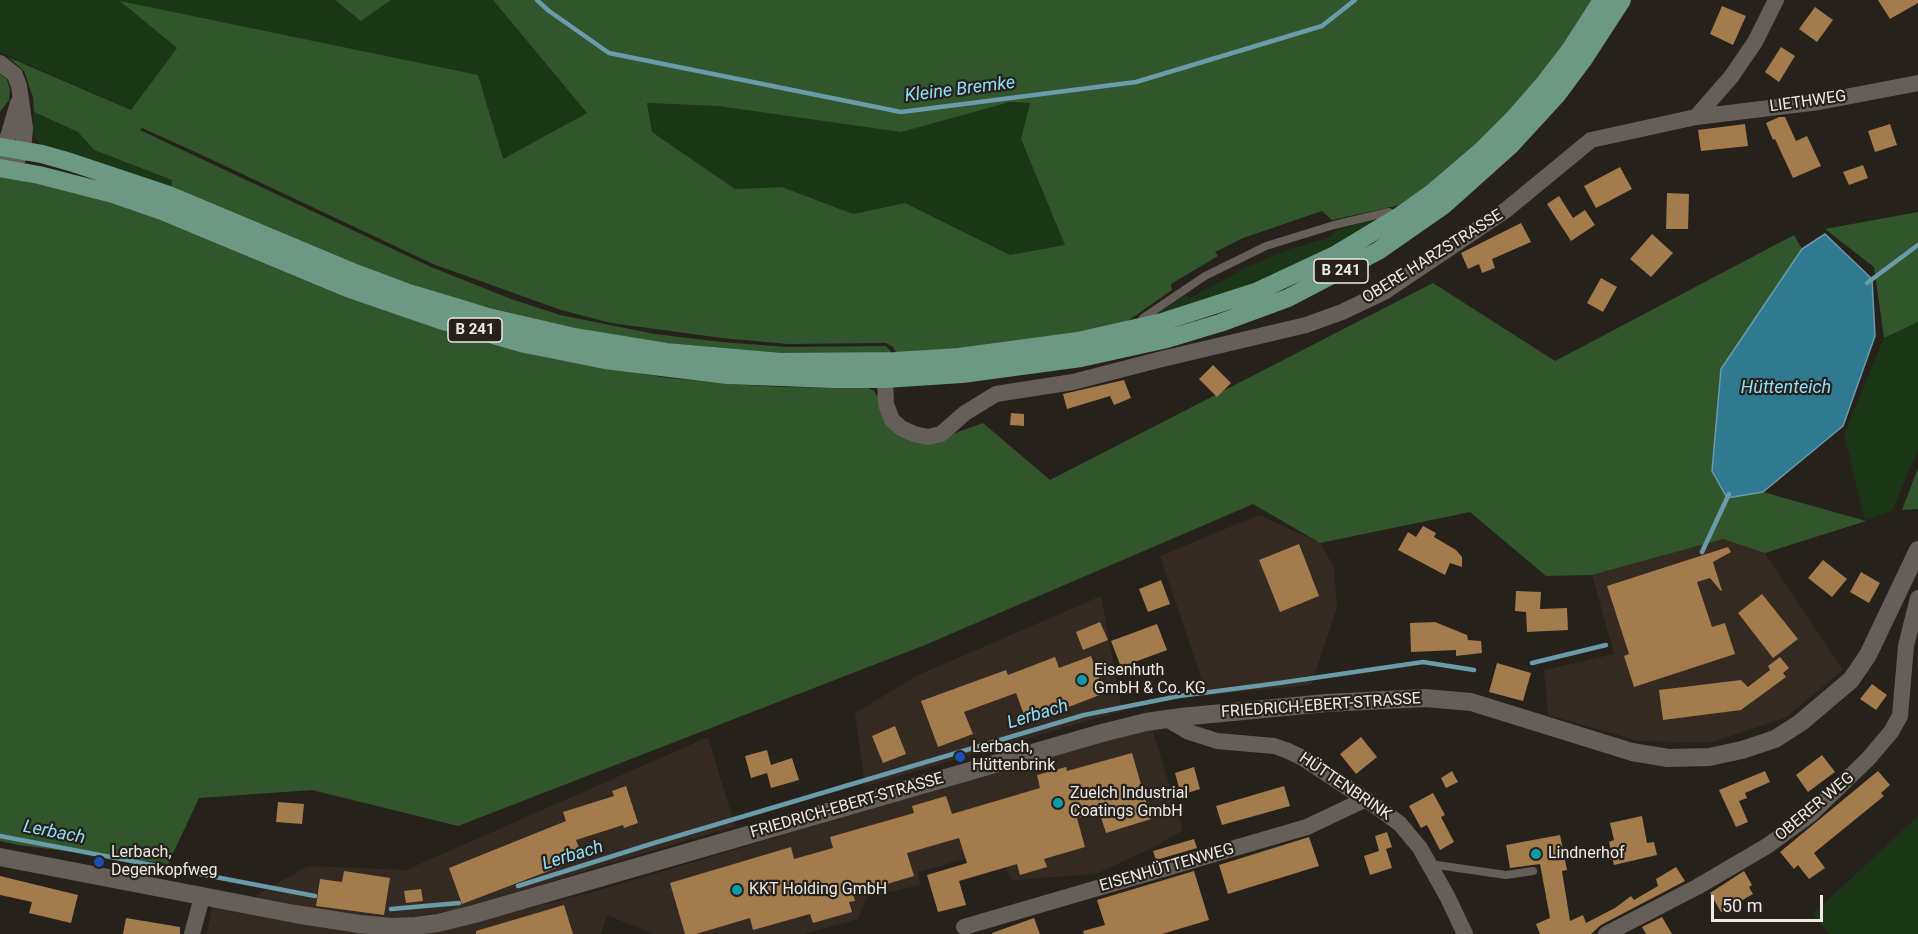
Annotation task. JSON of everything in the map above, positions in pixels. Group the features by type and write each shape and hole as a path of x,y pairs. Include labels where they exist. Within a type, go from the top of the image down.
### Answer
{"main road":[{"name":"B 241","path":"9,148 70,162 169,195 355,273 406,292 489,317 610,344 676,353 771,361 833,363 950,358 1034,348 1135,330 1213,308 1258,291 1335,255 1398,218 1458,171 1515,117 1570,50 1602,0"},
{"name":"B 241","path":"6,169 39,174 113,194 162,211 357,292 440,320 525,344 605,360 727,375 784,379 885,379 962,374 1038,365 1138,346 1247,314 1288,298 1378,251 1444,205 1494,162 1557,95 1622,0"}],"street":[{"path":"1696,117 1731,77 1755,42 1776,0"},
{"path":"0,63 15,75 19,86 25,128 9,148 6,169"},
{"name":"LIETHWEG","path":"1696,117 1819,102 1918,83"},
{"name":"OBERE HARZSTRASSE","path":"885,379 886,404 892,420 901,428 914,434 928,436 941,434 964,413 996,394 1073,382 1306,325 1342,312 1384,292 1506,210 1591,140 1696,117"},
{"name":"FRIEDRICH-EBERT-STRASSE","path":"0,857 202,897 359,924 392,927 438,923 1102,733 1167,719 1326,703 1425,698 1471,702 1632,753 1668,758 1709,757 1742,750 1775,739 1800,723 1851,680 1868,655 1918,550"},
{"name":"OBERER WEG","path":"1606,934 1697,887 1781,837 1819,807 1868,759 1891,732 1900,716 1906,646 1918,598"},
{"name":"HÜTTENBRINK","path":"1167,719 1199,736 1229,743 1274,746 1286,750 1303,758 1391,817 1407,831 1430,863 1465,934"},
{"name":"EISENHÜTTENWEG","path":"964,927 1307,827 1366,799"},
{"path":"192,934 202,897"}],"lane":[{"path":"1135,330 1143,318 1179,292 1224,266 1266,246 1334,225 1389,212 1398,218"},
{"path":"1430,863 1506,875 1533,871"}],"shaded area":[{"path":"1259,515 1320,543 1334,567 1337,608 1311,685 1207,695 1160,556"},
{"path":"1723,539 1765,553 1843,670 1785,718 1709,743 1639,741 1548,715 1544,670 1614,654 1592,575"},
{"path":"1101,596 1122,711 865,786 855,713 918,675"},
{"path":"1152,728 1183,830 1156,846 1096,874 1012,880 997,850 918,872 920,885 867,897 858,919 805,934 654,934 607,915 601,934 426,934 597,891 977,777"},
{"path":"708,737 735,826 456,910 390,920 307,908 255,896 308,866 406,870"},
{"path":"212,906 399,934 207,934"}],"green space":[{"path":"0,0 335,0 361,21 391,0 493,0 587,113 503,160 122,2 177,48 131,110 0,52"},
{"path":"335,0 391,0 361,21"},
{"path":"493,0 1592,0 1563,47 1493,130 1453,167 1400,205 1332,220 1322,211 1243,238 1215,252 1218,256 1171,284 1172,290 1122,325 1075,334 956,350 897,354 893,347 886,343 788,344 722,338 611,323 561,310 433,264 202,155 142,128 140,130 431,267 511,299 560,315 655,334 721,342 787,347 886,346 893,354 782,353 666,343 576,329 448,297 356,265 172,187 172,180 94,150 78,132 34,112 33,97 24,71 8,57 131,110 177,48 120,1 478,75 503,159 587,113","holes":["1010,102 1030,103 1021,139 1065,245 1010,255 905,203 853,214 782,187 735,189 652,132 647,103 718,106 901,132"]},
{"path":"0,73 7,80 10,89 9,100 0,112"},
{"path":"647,103 718,106 1030,103 1021,139 1066,246 1010,255 905,203 853,214 782,187 735,189 652,132"},
{"path":"34,112 78,132 94,150 172,180 172,187 45,149 35,138"},
{"path":"0,176 65,189 158,218 343,296 482,342 566,361 662,377 783,387 868,388 874,391 879,399 883,415 942,438 983,423 1050,480 1433,283 1555,361 1794,235 1802,249 1721,369 1727,498 1763,492 1866,521 1765,553 1723,539 1592,575 1546,576 1470,512 1320,543 1253,504 925,645 458,826 312,790 199,798 168,864 18,845 0,841"},
{"path":"1918,212 1918,322 1884,338 1874,267 1825,229"},
{"path":"1376,221 1330,249 1275,275 1209,300 1154,316 1185,295 1190,298 1249,266 1290,249 1330,237 1336,230"},
{"path":"1918,322 1918,450 1892,511 1865,520 1844,434 1884,338"},
{"path":"1918,468 1918,509 1902,510"},
{"path":"1918,816 1918,934 1829,934 1813,914"}],"water":[{"name":"Hüttenteich","path":"1825,234 1872,279 1875,336 1843,426 1763,492 1727,498 1712,471 1721,369 1802,249"}],"building":[{"path":"1878,0 1918,0 1918,3 1890,19"},
{"path":"1722,6 1746,16 1733,45 1710,34"},
{"path":"1815,7 1833,20 1817,42 1799,29"},
{"path":"1781,47 1795,56 1779,82 1765,72"},
{"path":"1779,117 1785,117 1796,141 1807,136 1821,166 1793,178 1766,123"},
{"path":"1745,124 1748,146 1701,151 1698,130"},
{"path":"1890,124 1897,145 1875,152 1868,131"},
{"path":"1863,165 1868,178 1849,185 1843,172"},
{"path":"1620,167 1632,189 1596,208 1584,186"},
{"path":"1667,193 1689,194 1688,229 1666,229"},
{"path":"1559,196 1573,218 1585,210 1595,225 1571,241 1547,204"},
{"path":"1521,223 1531,242 1492,259 1495,268 1482,273 1479,264 1468,269 1461,253"},
{"path":"1652,234 1673,253 1651,277 1630,259"},
{"path":"1601,278 1617,287 1603,312 1587,303"},
{"path":"1213,365 1231,383 1217,397 1199,379"},
{"path":"1124,380 1131,398 1114,405 1110,396 1067,409 1063,394"},
{"path":"1011,413 1024,414 1024,426 1010,425"},
{"path":"1423,526 1436,533 1434,537 1456,550 1462,557 1462,567 1450,563 1445,575 1398,550 1408,532 1416,537"},
{"path":"1299,544 1319,596 1280,612 1259,560"},
{"path":"1728,547 1731,552 1713,562 1722,591 1710,578 1697,582 1712,627 1725,623 1735,654 1634,687 1624,656 1629,654 1607,586"},
{"path":"1823,560 1847,579 1832,597 1808,578"},
{"path":"1861,572 1880,583 1869,603 1850,592"},
{"path":"1161,580 1170,604 1148,612 1139,589"},
{"path":"1516,591 1541,592 1540,609 1567,608 1568,630 1527,632 1526,612 1515,611"},
{"path":"1762,594 1798,639 1773,658 1738,613"},
{"path":"1100,622 1108,640 1083,650 1076,632"},
{"path":"1435,622 1467,635 1468,640 1481,641 1482,653 1456,656 1456,650 1411,652 1410,623"},
{"path":"1157,624 1167,650 1121,667 1111,641"},
{"path":"1091,656 1105,693 1027,723 1016,693 964,712 973,734 938,747 921,701 1006,670 1008,675 1055,657 1059,668"},
{"path":"1780,657 1789,668 1783,673 1786,677 1741,710 1663,720 1659,690 1741,680 1748,687 1770,670 1768,666"},
{"path":"1497,663 1531,673 1523,701 1489,692"},
{"path":"1872,684 1887,695 1876,710 1860,699"},
{"path":"895,726 906,754 883,763 872,736"},
{"path":"1361,737 1377,757 1356,774 1340,754"},
{"path":"767,750 771,765 792,758 799,780 771,788 767,773 751,778 745,756"},
{"path":"1132,753 1151,819 1106,833 1099,811 1077,818 1085,847 1044,859 1047,867 1020,875 1017,864 959,881 966,905 938,912 927,875 967,863 959,838 907,853 914,876 853,894 855,901 849,902 852,912 813,923 810,914 753,930 750,918 696,934 685,934 670,883 791,847 794,859 833,848 830,837 914,813 912,806 946,796 952,814 1040,788 1037,775 1066,767 1067,771"},
{"path":"1822,755 1835,772 1808,792 1796,775"},
{"path":"1194,767 1200,789 1181,795 1175,773"},
{"path":"1452,771 1458,782 1446,788 1441,778"},
{"path":"1765,771 1770,782 1745,793 1747,798 1739,801 1748,822 1736,827 1719,790"},
{"path":"1878,771 1890,785 1881,793 1884,796 1814,853 1825,868 1809,879 1798,865 1794,869 1780,852"},
{"path":"626,786 638,823 624,828 623,825 576,840 583,858 462,904 449,868 566,821 563,812 614,796 612,791"},
{"path":"1284,786 1290,806 1222,825 1216,806"},
{"path":"1433,793 1445,815 1441,817 1454,842 1440,850 1427,825 1421,828 1409,806"},
{"path":"278,802 304,804 302,824 276,822"},
{"path":"1642,816 1647,843 1654,842 1657,855 1614,865 1609,842 1614,840 1610,823"},
{"path":"1387,832 1392,847 1386,849 1392,868 1370,875 1364,856 1379,851 1375,836"},
{"path":"1560,835 1567,870 1562,871 1570,921 1583,915 1586,923 1615,908 1631,896 1634,900 1658,886 1656,879 1676,867 1685,881 1601,925 1591,934 1540,934 1536,924 1550,918 1540,864 1510,868 1506,845"},
{"path":"1309,837 1319,866 1228,894 1219,865"},
{"path":"1194,839 1197,848 1156,860 1153,851"},
{"path":"344,871 390,878 384,915 316,906 320,879 342,882"},
{"path":"1194,871 1209,920 1162,934 1084,934 1083,931 1105,925 1097,900"},
{"path":"1744,871 1752,885 1749,887 1753,894 1721,912 1710,893"},
{"path":"0,876 78,895 71,923 29,913 32,902 0,895"},
{"path":"421,889 423,901 406,903 404,891"},
{"path":"564,905 573,934 476,934 476,931"},
{"path":"1662,917 1672,934 1646,934 1642,927"},
{"path":"126,918 180,927 180,934 123,934"},
{"path":"1034,918 1040,934 992,934 992,933"}],"waterway":[{"name":"Kleine Bremke","path":"537,0 609,53 901,112 1136,82 1322,26 1355,0"},
{"name":"Lerbach","path":"1867,283 1918,245"},
{"name":"Lerbach","path":"1702,552 1729,494"},
{"name":"Lerbach","path":"1532,663 1606,645"},
{"name":"Lerbach","path":"518,886 654,843 1084,715 1179,696 1423,662 1474,670"},
{"name":"Lerbach","path":"0,836 315,896"},
{"name":"Lerbach","path":"391,909 459,903"}],"place":[{"name":"Eisenhuth GmbH & Co. KG","path":"1082,680"},
{"name":"Lerbach, Hüttenbrink","path":"960,757"},
{"name":"Zuelch Industrial Coatings GmbH","path":"1058,803"},
{"name":"Lindnerhof","path":"1536,854"},
{"name":"Lerbach, Degenkopfweg","path":"99,862"},
{"name":"KKT Holding GmbH","path":"737,890"}]}
